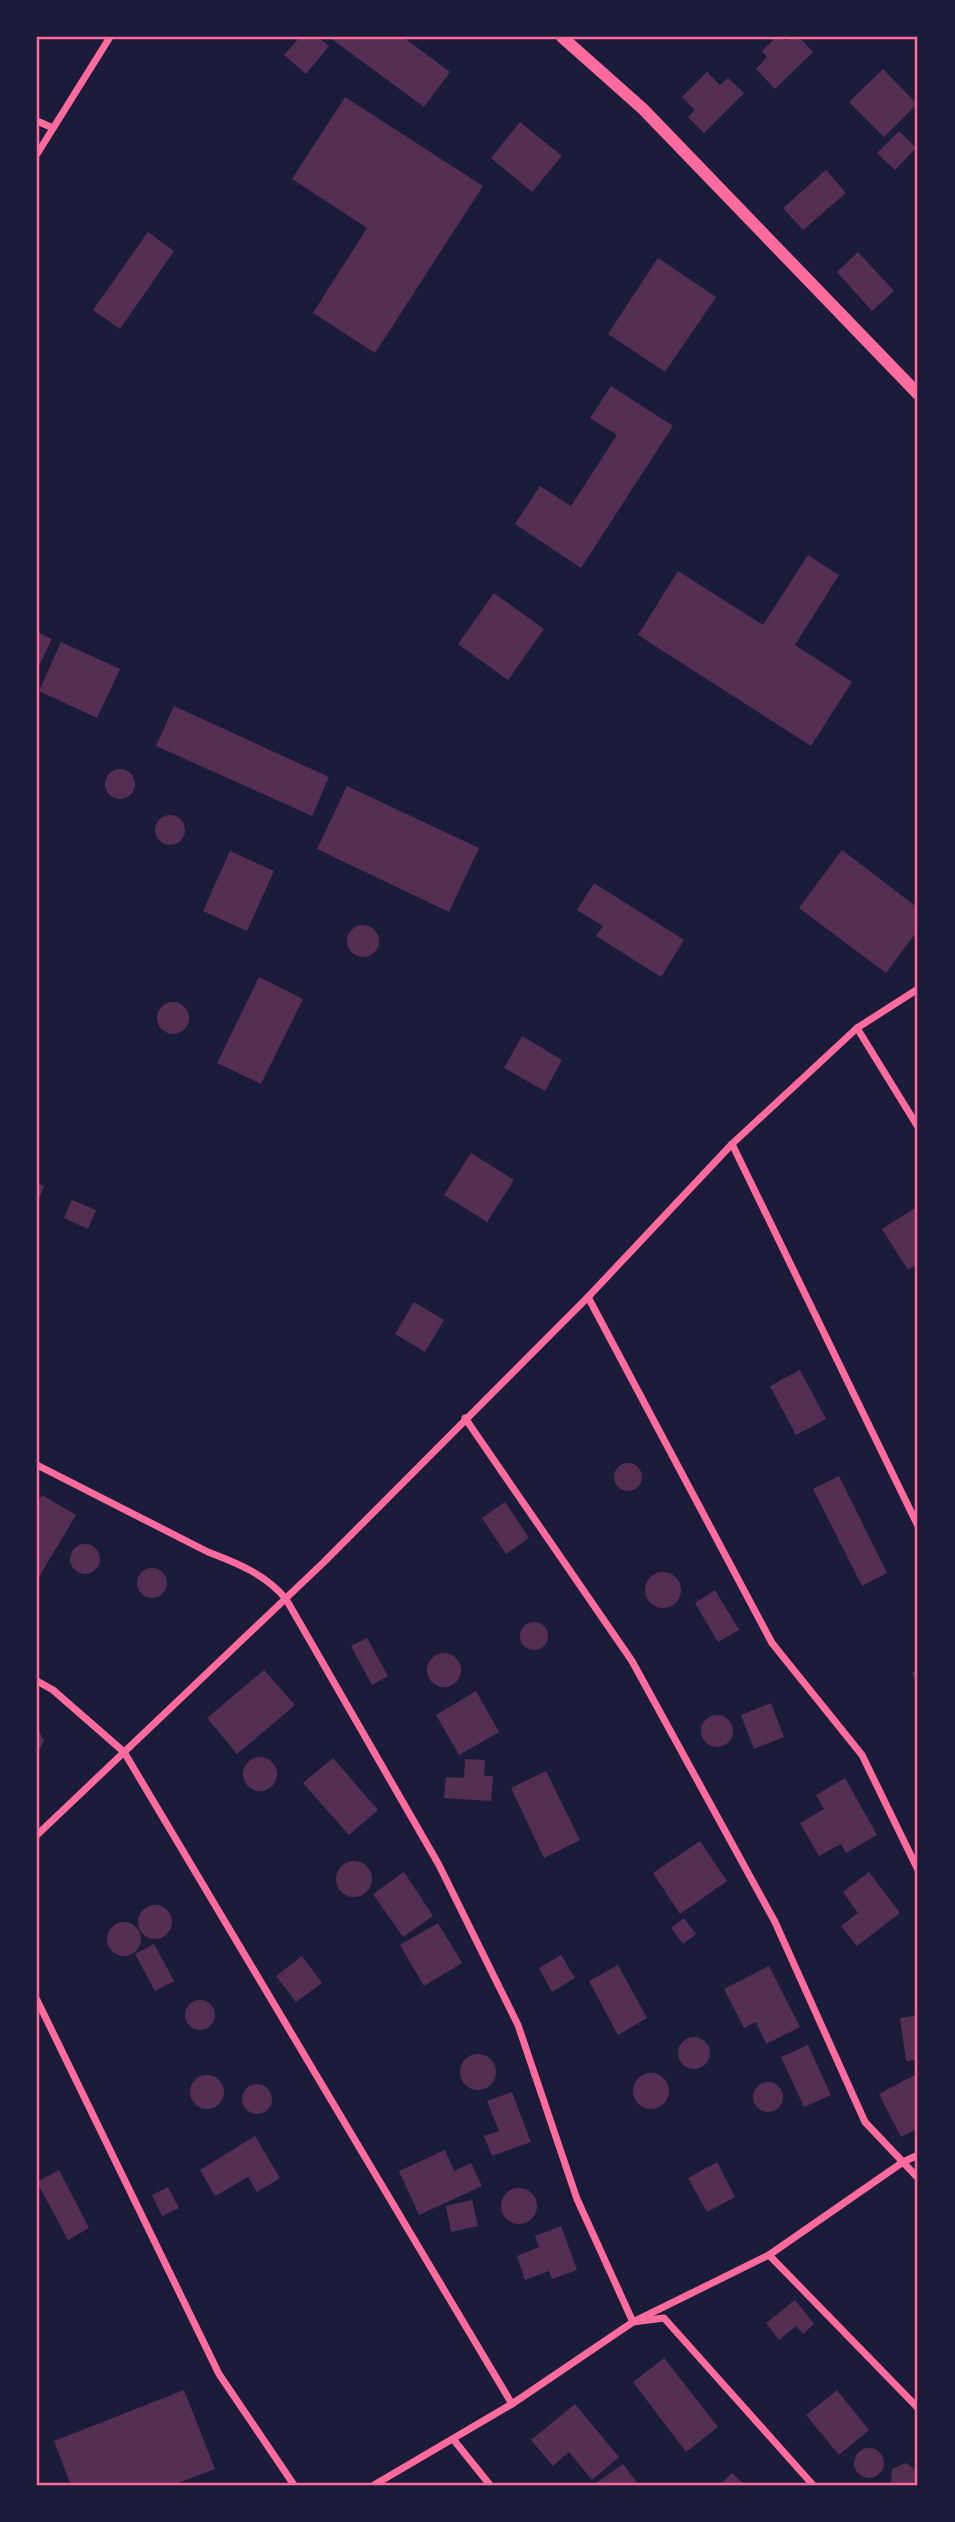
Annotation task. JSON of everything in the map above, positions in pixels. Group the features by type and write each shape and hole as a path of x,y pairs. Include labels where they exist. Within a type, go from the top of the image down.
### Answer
{"street":[{"path":"37,154 110,37"},
{"path":"562,37 643,109 918,394"},
{"path":"37,121 53,128"},
{"path":"37,1835 285,1599 588,1297 732,1144 857,1028 918,989"},
{"path":"857,1028 918,1127"},
{"path":"732,1144 918,1526"},
{"path":"588,1297 772,1643 862,1755 918,1870"},
{"path":"465,1418 632,1661 775,1922 866,2122 918,2178"},
{"path":"37,1465 252,1571 276,1588 285,1599 439,1865 518,2025 577,2199 632,2322"},
{"path":"37,1681 53,1690 124,1752 512,2404"},
{"path":"37,2000 219,2374 294,2485"},
{"path":"374,2485 512,2404 632,2322 769,2255 903,2162 918,2155"},
{"path":"769,2255 918,2408"},
{"path":"632,2322 664,2318 813,2485"},
{"path":"453,2439 490,2485"}],"building":[{"path":"300,37 318,37 329,46 306,74 284,55"},
{"path":"329,37 403,37 450,72 424,107"},
{"path":"776,37 786,40 799,37 813,52 775,89 756,69 767,57 762,51"},
{"path":"883,69 917,104 884,137 849,102"},
{"path":"707,72 720,85 728,78 744,93 704,133 688,117 695,110 682,97"},
{"path":"345,97 483,186 375,353 313,313 367,228 292,179"},
{"path":"520,122 562,156 532,192 491,158"},
{"path":"899,131 916,148 895,170 877,153"},
{"path":"826,170 846,193 803,230 783,208"},
{"path":"148,232 174,251 120,329 93,310"},
{"path":"858,252 894,291 872,311 837,272"},
{"path":"658,258 716,297 665,372 608,334"},
{"path":"611,386 673,426 581,568 515,524 540,486 571,506 617,435 590,418"},
{"path":"808,555 839,575 795,645 852,682 811,746 638,635 678,571 763,625"},
{"path":"494,593 544,629 508,680 458,644"},
{"path":"37,632 52,639 37,670"},
{"path":"61,642 120,669 97,718 39,691"},
{"path":"174,706 329,777 312,816 156,746"},
{"path":"120,769 131,773 135,784 131,795 120,799 109,795 105,784 109,773"},
{"path":"347,786 479,848 449,912 317,849"},
{"path":"170,815 181,819 185,830 181,841 170,845 159,841 155,830 159,819"},
{"path":"842,850 918,908 918,930 886,973 799,908"},
{"path":"230,851 274,871 247,931 203,911"},
{"path":"594,883 684,940 661,977 596,936 603,926 577,910"},
{"path":"363,925 374,930 379,941 374,952 363,957 352,952 347,941 352,930"},
{"path":"259,977 303,999 261,1084 217,1063"},
{"path":"173,1002 185,1006 189,1018 185,1030 173,1034 161,1030 157,1018 161,1006"},
{"path":"522,1036 562,1060 545,1091 504,1068"},
{"path":"471,1153 514,1180 487,1222 444,1195"},
{"path":"37,1183 44,1186 37,1204"},
{"path":"72,1200 96,1210 88,1229 64,1218"},
{"path":"915,1208 918,1212 918,1264 908,1270 882,1229"},
{"path":"414,1302 444,1320 425,1352 395,1334"},
{"path":"800,1370 826,1419 796,1435 770,1386"},
{"path":"628,1463 638,1467 642,1477 638,1487 628,1491 618,1487 614,1477 618,1467"},
{"path":"839,1476 887,1573 862,1586 813,1489"},
{"path":"42,1495 76,1515 37,1580 37,1503"},
{"path":"505,1502 529,1538 506,1554 482,1518"},
{"path":"85,1544 96,1548 100,1559 96,1570 85,1574 74,1570 70,1559 74,1548"},
{"path":"152,1568 163,1572 167,1583 163,1594 152,1598 141,1594 137,1583 141,1572"},
{"path":"663,1572 676,1577 681,1590 676,1603 663,1608 650,1603 645,1590 650,1577"},
{"path":"715,1590 739,1630 718,1642 695,1603"},
{"path":"534,1622 544,1626 548,1636 544,1646 534,1650 524,1646 520,1636 524,1626"},
{"path":"367,1638 388,1676 372,1685 351,1646"},
{"path":"444,1653 456,1658 461,1670 456,1682 444,1687 432,1682 427,1670 432,1658"},
{"path":"264,1670 295,1705 237,1754 207,1718"},
{"path":"918,1670 918,1685 912,1673"},
{"path":"476,1691 499,1732 459,1755 436,1715"},
{"path":"771,1703 784,1737 754,1749 741,1715"},
{"path":"717,1715 728,1720 733,1731 728,1742 717,1747 706,1742 701,1731 706,1720"},
{"path":"37,1727 44,1741 37,1755"},
{"path":"260,1757 272,1762 277,1774 272,1786 260,1791 248,1786 243,1774 248,1762"},
{"path":"333,1758 378,1810 349,1835 303,1783"},
{"path":"465,1759 485,1760 484,1776 493,1776 491,1801 444,1798 446,1777 464,1778"},
{"path":"546,1771 580,1840 544,1858 511,1788"},
{"path":"845,1778 877,1835 846,1853 841,1844 819,1856 800,1823 824,1809 816,1795"},
{"path":"700,1841 727,1881 680,1914 653,1873"},
{"path":"354,1861 367,1866 372,1879 367,1892 354,1897 341,1892 336,1879 341,1866"},
{"path":"404,1872 433,1916 403,1937 373,1894"},
{"path":"869,1872 900,1913 857,1946 841,1926 858,1913 843,1892"},
{"path":"155,1905 167,1910 172,1922 167,1934 155,1939 143,1934 138,1922 143,1910"},
{"path":"684,1918 696,1934 683,1944 671,1928"},
{"path":"124,1922 136,1927 141,1939 136,1951 124,1956 112,1951 107,1939 112,1927"},
{"path":"438,1923 462,1963 424,1986 400,1945"},
{"path":"154,1944 174,1981 155,1991 135,1954"},
{"path":"561,1955 575,1978 552,1992 539,1968"},
{"path":"302,1956 322,1983 296,2002 276,1976"},
{"path":"618,1965 647,2018 618,2035 589,1981"},
{"path":"769,1966 800,2027 766,2044 756,2022 744,2028 724,1989"},
{"path":"200,2000 206,2001 214,2009 214,2021 206,2029 200,2030 194,2029 186,2021 185,2015 186,2009 194,2001"},
{"path":"918,2015 918,2060 906,2061 900,2018"},
{"path":"694,2037 705,2042 710,2053 705,2064 694,2069 683,2064 678,2053 683,2042"},
{"path":"808,2045 831,2095 804,2107 781,2057"},
{"path":"478,2054 491,2059 496,2072 491,2085 478,2090 465,2085 460,2072 465,2059"},
{"path":"651,2073 664,2078 669,2091 664,2104 651,2109 638,2104 633,2091 638,2078"},
{"path":"918,2073 918,2128 901,2137 879,2094"},
{"path":"207,2075 219,2080 224,2092 219,2104 207,2109 195,2104 190,2092 195,2080"},
{"path":"768,2082 779,2086 783,2097 779,2108 768,2112 757,2108 753,2097 757,2086"},
{"path":"257,2084 268,2088 272,2099 268,2110 257,2114 246,2110 242,2099 246,2088"},
{"path":"512,2092 531,2142 492,2156 484,2136 499,2131 487,2101"},
{"path":"255,2136 280,2178 257,2192 248,2177 215,2196 200,2170"},
{"path":"445,2150 454,2171 471,2163 482,2186 419,2215 399,2171"},
{"path":"717,2162 735,2197 707,2212 688,2178"},
{"path":"59,2170 89,2228 68,2240 37,2182"},
{"path":"168,2187 179,2208 162,2216 152,2195"},
{"path":"519,2188 532,2193 537,2206 532,2219 519,2224 506,2219 501,2206 506,2193"},
{"path":"472,2200 478,2226 451,2232 446,2206"},
{"path":"561,2226 577,2270 552,2279 549,2271 525,2280 517,2256 539,2247 535,2236"},
{"path":"795,2300 814,2324 803,2334 796,2326 779,2340 766,2323"},
{"path":"664,2358 718,2427 686,2452 633,2382"},
{"path":"184,2390 215,2469 173,2485 71,2485 54,2441"},
{"path":"837,2390 869,2430 839,2455 806,2415"},
{"path":"575,2404 619,2457 592,2480 569,2452 553,2466 531,2440"},
{"path":"869,2448 880,2452 884,2463 880,2474 869,2478 858,2474 854,2463 858,2452"},
{"path":"906,2463 917,2471 917,2485 891,2485 892,2469"},
{"path":"623,2464 639,2485 593,2485"},
{"path":"732,2473 745,2485 720,2485"}]}
